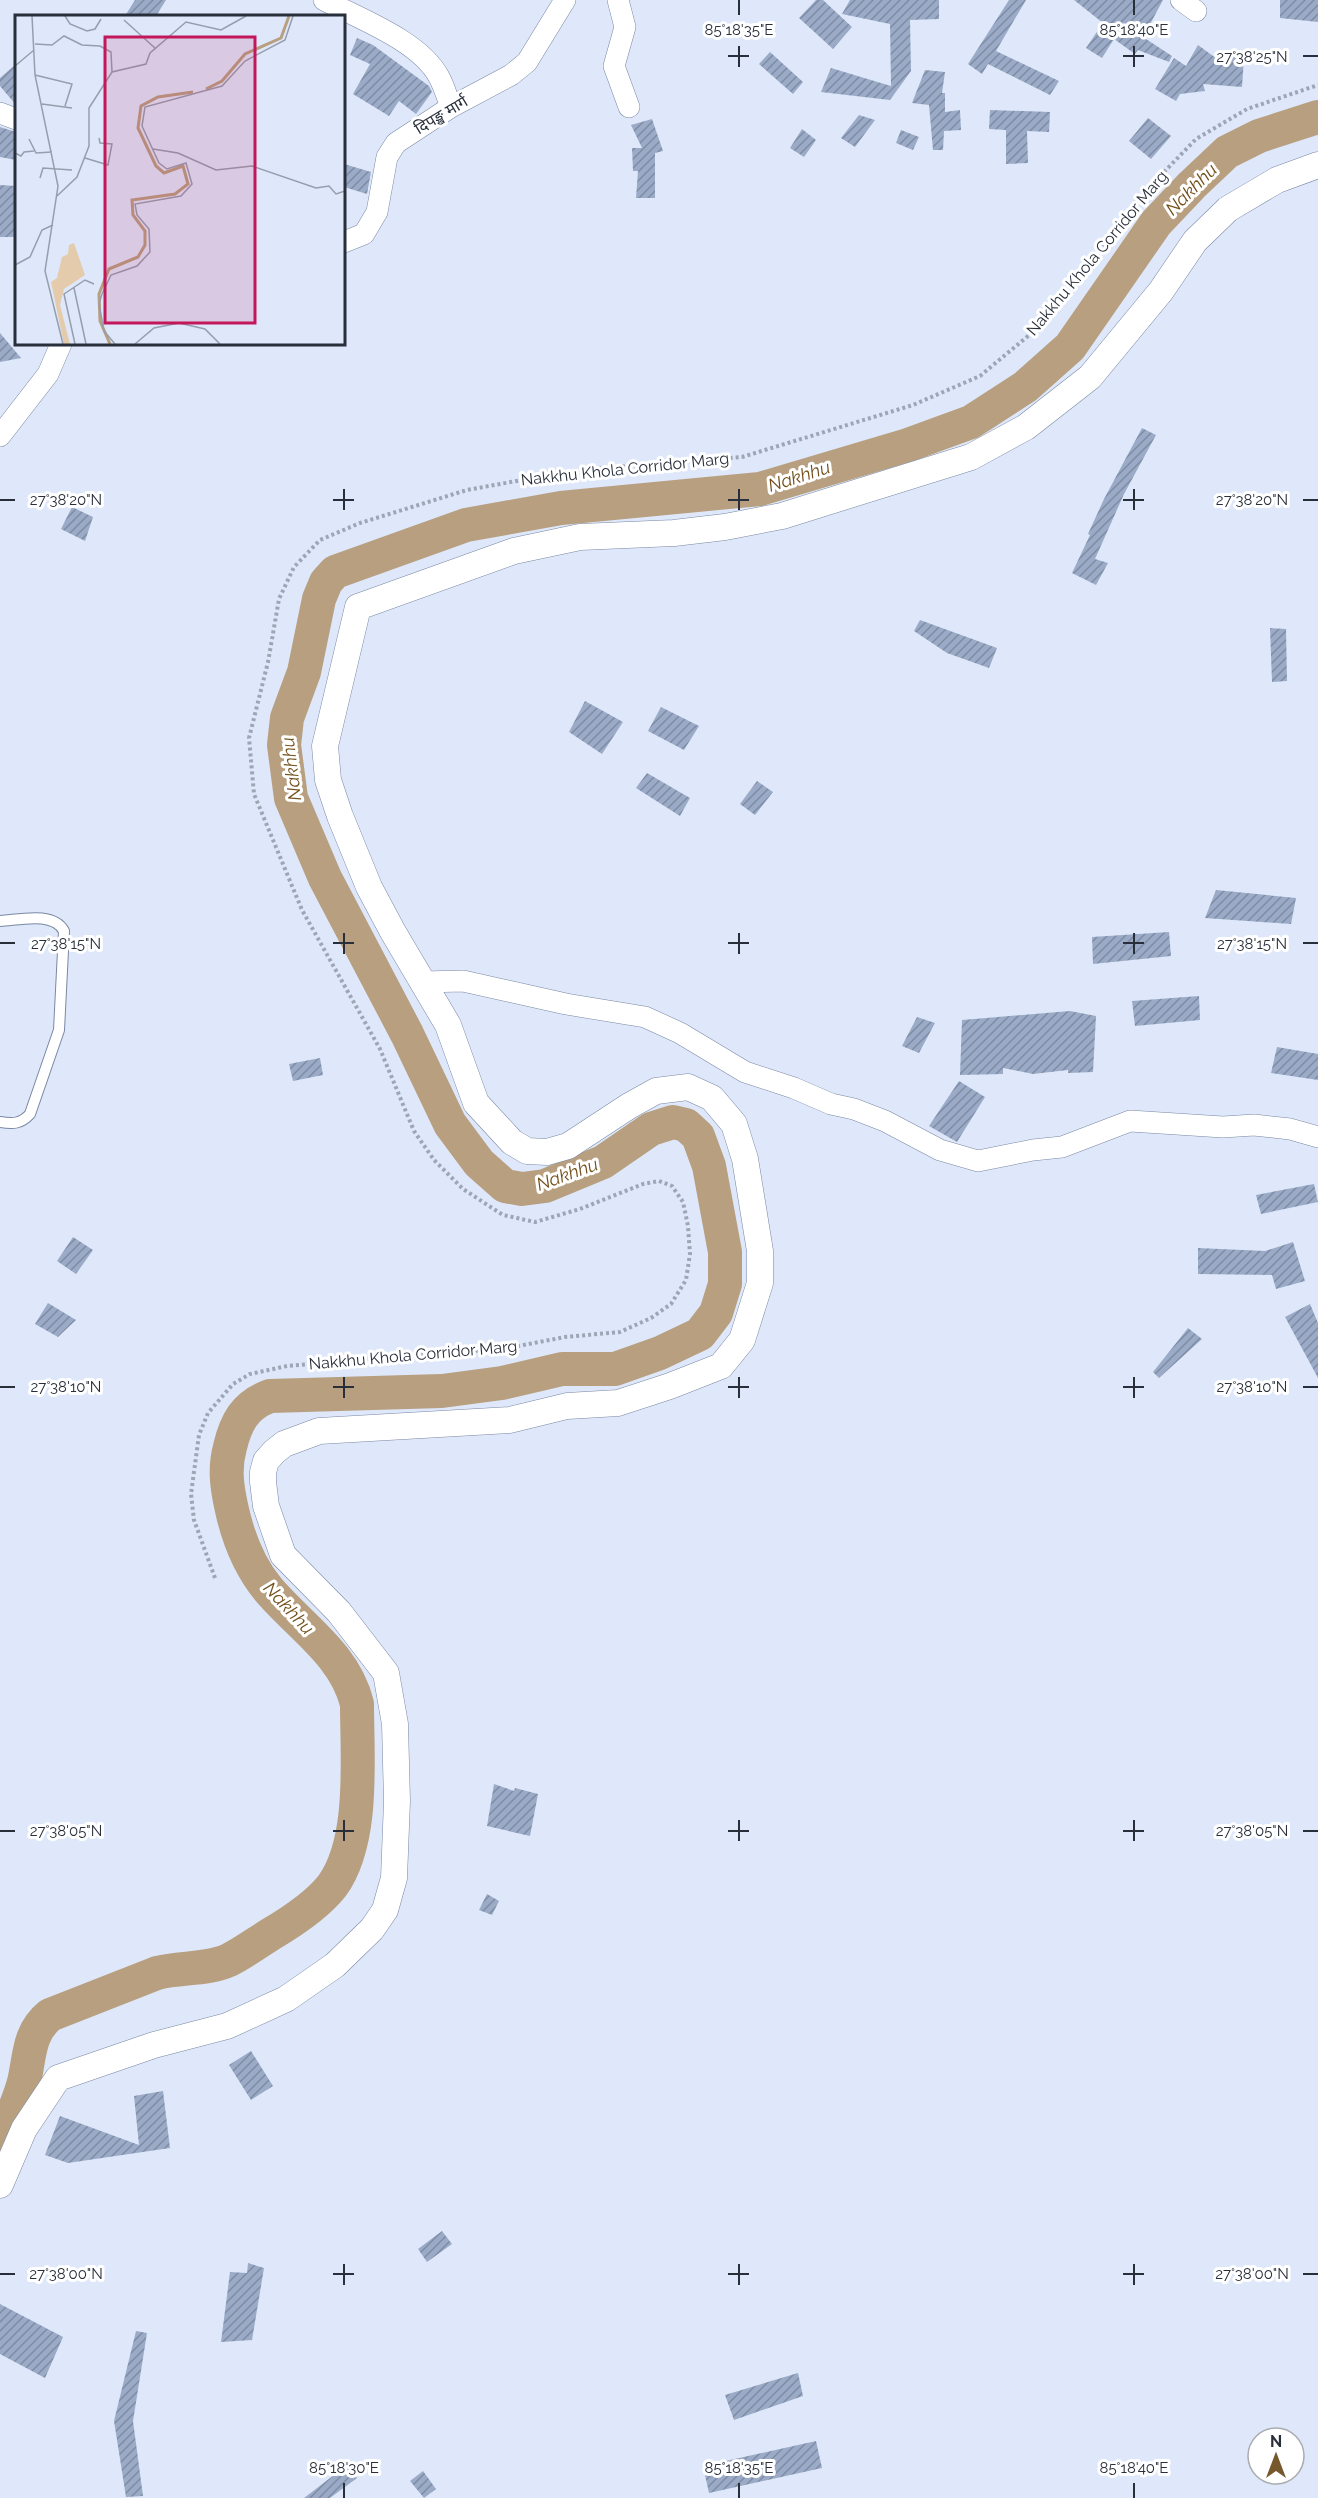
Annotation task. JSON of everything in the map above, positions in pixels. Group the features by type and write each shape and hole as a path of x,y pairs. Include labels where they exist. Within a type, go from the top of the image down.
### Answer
{"street":[{"path":"324,0 399,40 425,58 439,76 451,107"},
{"name":"दिपङ्ख मार्ग","path":"345,242 364,234 377,212 387,157 396,143 451,107 511,75 527,62 565,0"},
{"path":"618,0 625,27 614,66 629,107"},
{"path":"0,113 15,119"},
{"path":"0,2186 24,2129 58,2078 154,2045 227,2026 286,1999 342,1959 372,1929 385,1910 394,1878 397,1801 395,1724 386,1673 339,1612 283,1555 266,1506 263,1472 266,1461 284,1444 319,1431 510,1420 567,1406 618,1403 670,1386 721,1366 742,1340 760,1283 760,1251 745,1159 734,1124 712,1098 688,1087 656,1091 568,1146 547,1152 528,1151 512,1142 476,1103 448,1025 369,887 328,780 325,746 358,607 514,551 580,537 674,533 725,527 782,516 971,457 1026,427 1089,377 1161,291 1195,241 1228,209 1277,180 1318,165"},
{"path":"0,436 48,374 61,345"},
{"path":"423,982 463,981 566,1004 645,1017 681,1033 745,1072 794,1088 831,1104 854,1109 885,1121 940,1150 978,1161 1013,1153 1062,1147 1130,1121 1223,1127 1254,1125 1290,1129 1318,1137"}],"lane":[{"path":"0,921 49,919 60,924 64,931 59,1030 30,1114 23,1122 11,1124 0,1122"}],"path":[{"name":"Nakkhu Khola Corridor Marg","path":"215,1578 194,1520 191,1494 199,1435 208,1413 232,1384 250,1374 287,1366 508,1348 565,1337 621,1332 651,1318 671,1304 686,1280 690,1254 683,1202 672,1186 659,1181 643,1184 580,1209 535,1222 524,1220 503,1215 464,1189 434,1160 414,1131 380,1050 303,910 254,794 249,738 268,662 279,599 294,567 320,540 360,523 467,490 577,470 742,457 913,405 980,376 1034,331 1092,263 1134,203 1196,139 1247,109 1318,85"}],"building":[{"path":"135,0 166,0 157,15 126,15"},
{"path":"816,0 823,0 852,27 833,49 799,18"},
{"path":"850,0 939,0 939,19 910,20 911,71 890,100 821,92 831,68 891,86 890,24 842,14"},
{"path":"1009,0 1026,0 996,51 1059,81 1050,95 988,64 982,74 968,64"},
{"path":"1074,0 1163,0 1147,30 1150,32 1146,39 1172,56 1169,62 1138,50 1135,54 1114,39 1102,58 1086,48 1103,23"},
{"path":"1280,0 1318,0 1318,22 1280,18"},
{"path":"357,38 373,45 429,86 432,92 416,114 399,101 389,116 353,94 370,64 350,55"},
{"path":"1198,45 1224,64 1228,53 1244,57 1242,87 1203,84 1205,91 1180,94 1176,101 1155,89 1174,58 1186,66"},
{"path":"770,52 803,82 793,94 759,64"},
{"path":"15,65 15,104 0,86 0,78"},
{"path":"925,70 945,72 942,93 945,93 945,112 960,110 961,130 944,131 943,150 933,150 929,105 912,103"},
{"path":"990,110 1050,112 1049,132 1027,131 1028,163 1006,164 1006,130 989,129"},
{"path":"859,115 875,120 855,147 841,138"},
{"path":"1148,118 1171,136 1151,159 1129,141"},
{"path":"652,119 663,151 655,153 655,198 636,198 638,171 633,171 632,148 642,148 631,125"},
{"path":"0,127 15,132 15,160 0,157"},
{"path":"802,129 816,140 804,157 790,148"},
{"path":"901,130 919,137 913,150 896,143"},
{"path":"345,164 371,172 367,194 345,187"},
{"path":"0,185 15,186 15,237 0,237"},
{"path":"0,333 21,358 0,362"},
{"path":"1142,428 1156,435 1124,494 1095,559 1108,563 1096,585 1072,573 1104,499"},
{"path":"72,507 93,517 85,541 61,529"},
{"path":"920,620 997,648 989,668 947,653 914,631"},
{"path":"1270,628 1286,629 1287,681 1272,682"},
{"path":"585,701 623,722 602,754 569,732"},
{"path":"661,707 699,726 684,750 648,731"},
{"path":"647,773 690,798 680,816 636,788"},
{"path":"757,781 773,792 755,815 740,804"},
{"path":"1216,890 1296,898 1291,924 1205,918"},
{"path":"1169,932 1171,956 1093,964 1092,937"},
{"path":"1199,996 1200,1020 1135,1026 1132,1001"},
{"path":"1070,1011 1096,1016 1093,1072 1068,1073 1068,1070 1033,1074 1003,1068 1003,1074 960,1075 962,1020"},
{"path":"917,1017 935,1023 919,1053 902,1046"},
{"path":"1277,1047 1318,1054 1318,1080 1271,1073"},
{"path":"320,1058 323,1075 293,1081 289,1064"},
{"path":"959,1081 985,1097 957,1142 929,1126"},
{"path":"1314,1184 1318,1202 1261,1214 1256,1195"},
{"path":"73,1237 93,1250 76,1274 57,1261"},
{"path":"1293,1242 1305,1281 1276,1289 1272,1275 1198,1274 1198,1248 1265,1251"},
{"path":"48,1303 76,1320 58,1337 35,1324"},
{"path":"1310,1304 1318,1323 1318,1378 1285,1317"},
{"path":"1188,1328 1202,1339 1159,1378 1153,1372"},
{"path":"494,1784 514,1791 515,1788 538,1794 530,1836 487,1826"},
{"path":"487,1894 499,1901 492,1915 479,1910"},
{"path":"251,2051 273,2086 251,2100 229,2065"},
{"path":"163,2091 170,2148 68,2163 45,2155 60,2116 139,2145 134,2096"},
{"path":"442,2231 452,2244 427,2262 418,2249"},
{"path":"248,2263 264,2268 252,2340 221,2342 230,2272 247,2273"},
{"path":"0,2304 63,2337 45,2378 0,2354"},
{"path":"136,2331 147,2333 133,2421 143,2496 126,2497 114,2421"},
{"path":"798,2373 803,2396 734,2420 725,2395"},
{"path":"816,2441 822,2468 709,2493 703,2466"},
{"path":"347,2465 357,2478 330,2498 304,2498"},
{"path":"423,2471 436,2489 424,2498 410,2481"}],"waterway":[{"name":"Nakhhu","path":"0,2144 22,2090 34,2037 50,2015 157,1973 212,1965 229,1960 312,1906 332,1886 343,1867 350,1846 357,1798 357,1704 351,1686 332,1655 268,1589 250,1561 241,1541 230,1502 227,1471 232,1438 239,1422 248,1410 254,1404 270,1396 442,1391 502,1383 562,1369 615,1369 660,1353 700,1334 716,1313 725,1284 725,1252 709,1166 698,1136 686,1125 673,1122 651,1129 603,1162 545,1186 522,1189 505,1186 479,1163 450,1124 407,1034 325,878 291,798 284,745 287,718 304,672 319,599 326,582 335,572 466,525 561,508 760,489 908,445 971,422 1025,387 1070,347 1156,223 1227,152 1259,136 1318,117"}]}
